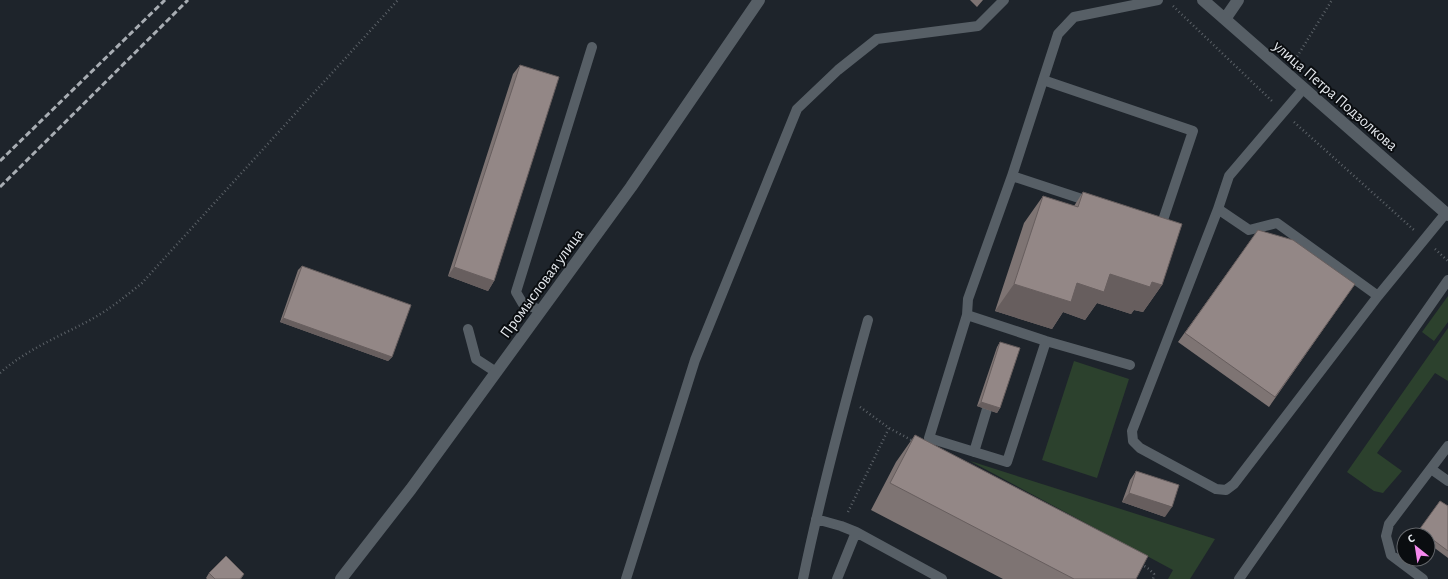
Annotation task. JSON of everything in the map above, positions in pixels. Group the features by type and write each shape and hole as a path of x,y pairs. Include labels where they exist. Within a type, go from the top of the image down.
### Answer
{"street":[{"name":"Промысловая улица","path":"341,579 411,489 631,187 758,0"},
{"name":"улица Петра Подзолкова","path":"1203,0 1447,214"},
{"path":"1225,19 1238,0"}],"lane":[{"path":"626,579 695,360 797,109 838,70 877,40 978,26 1004,0"},
{"path":"1046,341 1007,462 928,438 967,315 968,299 1012,176 1058,34 1074,16 1158,0"},
{"path":"542,310 523,304 516,292 592,47"},
{"path":"1043,80 1193,131 1160,226 1146,221"},
{"path":"1304,88 1229,176 1218,209 1132,431 1133,441 1140,448 1216,489 1226,490 1234,484 1378,296 1424,239 1447,214"},
{"path":"1012,176 1101,206"},
{"path":"1218,209 1249,230 1277,223 1378,296"},
{"path":"1239,579 1448,280"},
{"path":"967,315 1046,341 1130,365"},
{"path":"803,579 816,519 868,320"},
{"path":"468,329 476,359 496,372"},
{"path":"974,452 987,409"},
{"path":"1423,579 1391,555 1386,536 1389,524 1448,446"},
{"path":"1431,468 1448,481"},
{"path":"816,519 856,532 942,579"},
{"path":"837,579 856,532"}],"path":[{"path":"0,373 24,355 106,310 142,284 398,0"},
{"path":"1286,74 1332,0"},
{"path":"1172,5 1284,112 1448,261"},
{"path":"847,397 889,428 917,443"},
{"path":"841,526 889,428"},
{"path":"1135,561 1149,569 1154,574 1154,579"}],"green space":[{"path":"1448,296 1448,322 1434,341 1422,332"},
{"path":"1448,328 1448,381 1435,373 1377,453 1402,471 1383,493 1374,491 1347,472"},
{"path":"1074,361 1129,379 1097,478 1042,460"},
{"path":"970,461 1215,539 1190,579 1168,579 1173,570"}],"building":[{"path":"520,65 559,77 494,281 454,267"},
{"path":"1083,192 1182,224 1162,285 1152,282 1150,287 1110,274 1104,292 1077,283 1071,302 1014,284 1043,196 1078,207"},
{"path":"1258,230 1293,240 1355,284 1275,397 1185,333"},
{"path":"302,266 411,305 392,357 283,318"},
{"path":"1000,342 1020,348 1000,408 981,402"},
{"path":"915,435 1148,556 1136,579 1074,579 890,483"},
{"path":"1136,471 1179,485 1172,507 1129,493"},
{"path":"1440,501 1448,506 1448,551 1436,542 1436,527 1421,527"},
{"path":"226,556 244,574 240,579 215,579 209,573"}],"railway":[{"path":"0,161 165,0"},
{"path":"0,187 188,0"}]}
